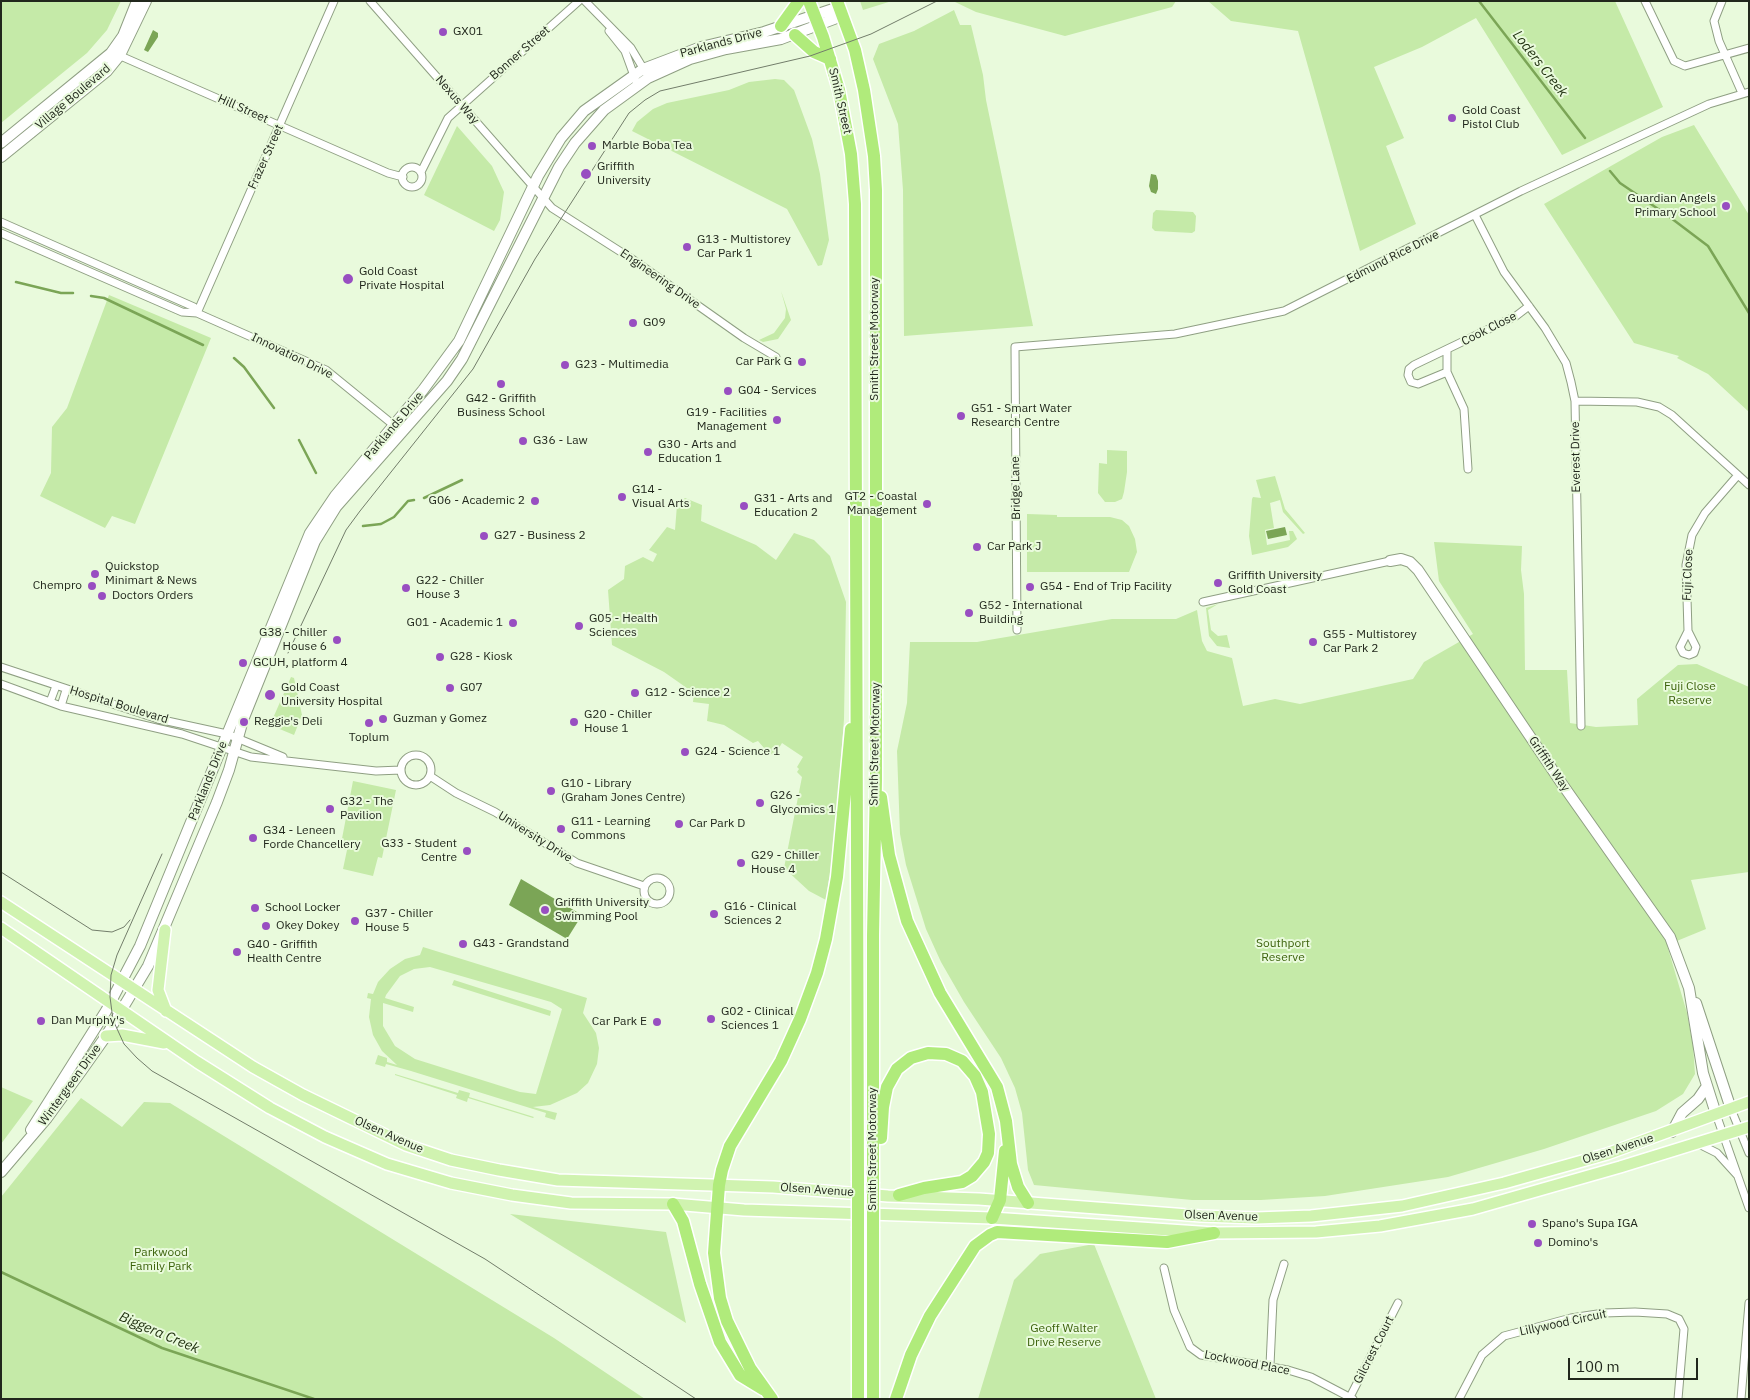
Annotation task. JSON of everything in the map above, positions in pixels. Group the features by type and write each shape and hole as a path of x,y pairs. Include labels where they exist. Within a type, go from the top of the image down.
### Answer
{"highway":[{"path":"781,26 799,1"},
{"name":"Smith Street","path":"809,1 830,59 848,134 855,204"},
{"name":"Smith Street","path":"839,8 854,50 864,90"},
{"path":"795,35 814,52 830,59"},
{"name":"Smith Street Motorway","path":"864,90 873,147 876,190 873,1399"},
{"name":"Smith Street Motorway","path":"855,204 858,1399"},
{"path":"768,1394 733,1334 720,1298 714,1266 719,1185 730,1146 788,1046 819,964 837,877 849,742 856,700"},
{"path":"876,780 882,798 889,855 907,921 940,994 997,1086 1006,1121 1007,1138 1015,1176 1028,1203"},
{"path":"873,1182 880,1166 882,1107 891,1077 912,1058 928,1053 946,1054 962,1061 975,1076 982,1092 989,1134 988,1153 984,1162 972,1176 962,1182 924,1188 899,1195"},
{"path":"992,1218 1000,1200 1007,1138"},
{"path":"673,1204 683,1221 700,1284 720,1342 740,1375 768,1394"},
{"path":"896,1399 911,1355 930,1316 971,1252 980,1241 990,1235 997,1232 1167,1242 1214,1233"}],"main road":[{"name":"Olsen Avenue","path":"1,902 253,1068 303,1095 406,1145 451,1160 558,1180 719,1185 1000,1200 1233,1217 1341,1214 1402,1206 1472,1192 1607,1154 1672,1132 1749,1102"},
{"name":"Olsen Avenue","path":"1,928 110,1004 146,1026 169,1044 270,1108 325,1136 387,1164 451,1183 571,1203 673,1204 992,1218 1214,1233 1316,1232 1414,1221 1500,1202 1699,1144 1745,1128"},
{"path":"165,930 158,990 166,1010"},
{"path":"106,1036 122,1035 169,1044"}],"street":[{"name":"Village Boulevard","path":"1,143 116,54 137,1"},
{"name":"Village Boulevard","path":"1,156 107,72 146,1"},
{"name":"Frazer Street","path":"197,313 334,1"},
{"name":"Nexus Way","path":"370,1 543,200"},
{"name":"Bonner Street","path":"461,105 579,1"},
{"path":"585,1 607,26 625,51 635,80"},
{"path":"1645,1 1674,61 1685,66 1749,48"},
{"path":"1722,1 1714,21 1725,55 1746,92"},
{"name":"Parklands Drive","path":"646,73 706,54 795,35 839,8"},
{"name":"Parklands Drive","path":"110,1004 150,923 310,533 335,496 424,390 459,341 554,149 576,119 646,73 700,47 781,26 817,20"},
{"path":"607,26 631,48 646,73"},
{"name":"Hill Street","path":"116,54 388,173 403,177"},
{"name":"Parklands Drive","path":"121,1011 148,966 165,930 217,802 274,638 315,541 336,507 447,381 469,347 567,154 584,131 635,80"},
{"name":"Edmund Rice Drive","path":"1015,347 1175,334 1284,311 1475,215 1708,104 1746,92"},
{"path":"421,172 417,168 411,167 405,170 403,177 405,184 414,186 420,183 421,172 446,121 461,105"},
{"name":"Engineering Drive","path":"543,200 558,213 632,259 744,338 776,357"},
{"name":"Everest Drive","path":"1475,215 1504,272 1530,306 1566,363 1575,401 1581,726"},
{"name":"Innovation Drive","path":"1,222 194,307 197,313"},
{"name":"Innovation Drive","path":"1,233 182,312 197,313 326,370 403,432"},
{"name":"Cook Close","path":"1448,372 1418,384 1411,382 1408,375 1411,367 1516,316 1530,306"},
{"name":"Bridge Lane","path":"1015,347 1017,630"},
{"name":"Cook Close","path":"1447,350 1448,372 1464,409 1468,469"},
{"path":"1575,401 1637,402 1659,407 1672,415 1749,485"},
{"name":"Fuji Close","path":"1688,631 1686,565 1692,535 1705,513 1738,475"},
{"name":"Griffith Way","path":"1390,561 1401,559 1410,562 1450,616 1560,781 1670,937 1704,1025 1712,1057 1731,1109"},
{"path":"1203,602 1390,561"},
{"name":"Hospital Boulevard","path":"1,667 158,719 238,738"},
{"name":"Hospital Boulevard","path":"1,684 61,706 182,734 234,751"},
{"path":"50,702 56,686"},
{"path":"61,706 66,690"},
{"path":"238,738 267,752 296,761"},
{"path":"234,751 251,757 376,771 401,770"},
{"path":"422,756 429,762 430,776 423,783 413,784 405,779 401,770 408,757 422,756"},
{"name":"University Drive","path":"430,776 456,793 495,812 577,863 644,886"},
{"name":"Griffith Way","path":"1689,988 1707,1086 1716,1114"},
{"name":"Wintergreen Drive","path":"14,1156 110,1004"},
{"name":"Wintergreen Drive","path":"1,1172 47,1118 106,1036 121,1011"},
{"path":"1672,1132 1682,1113 1698,1100 1707,1086"},
{"path":"1731,1109 1745,1128 1749,1153"},
{"path":"1716,1114 1749,1208"},
{"path":"1699,1144 1717,1153 1740,1179"},
{"path":"1270,1365 1273,1300 1284,1264"},
{"name":"Lockwood Place","path":"1164,1268 1174,1310 1190,1347 1201,1355 1270,1365 1311,1377 1351,1398"},
{"name":"Gilcrest Court","path":"1351,1398 1398,1303"},
{"path":"1741,1399 1749,1303"},
{"name":"Lillywood Circuit","path":"1459,1399 1482,1356 1504,1336 1571,1318 1604,1313 1635,1312 1667,1314 1679,1319 1684,1329 1678,1399"}],"green space":[{"path":"1,1 121,1 107,30 87,53 1,123"},
{"path":"860,1 892,1 863,10"},
{"path":"953,1 1176,1 1172,7 1065,36 976,12"},
{"path":"1208,1 1615,1 1663,107 1562,155 1476,18 1422,47 1374,67 1404,138 1386,146 1416,224 1360,251 1298,31 1231,21"},
{"path":"954,10 960,25 971,25 983,75 986,100 1033,326 904,336 903,190 898,124 873,59 879,44 914,31"},
{"path":"775,79 784,80 794,90 812,139 820,174 829,240 822,265 818,266 787,209 632,131 637,122 653,109 667,103 729,90 749,82"},
{"path":"1694,125 1749,215 1749,412 1708,374 1677,358 1679,356 1634,343 1544,204 1662,137"},
{"path":"457,126 492,166 504,192 500,220 494,231 424,195"},
{"path":"1156,210 1193,212 1196,216 1195,231 1192,233 1155,231 1152,228 1153,213"},
{"path":"781,291 791,320 778,339 763,342 759,340 774,333 785,318 786,309"},
{"path":"109,295 211,338 135,524 112,516 105,528 40,496 51,473 52,427 67,408"},
{"path":"1107,450 1127,451 1127,472 1124,492 1122,499 1115,502 1105,502 1098,493 1099,463 1107,464"},
{"path":"1275,476 1285,509 1305,533 1303,534 1283,512 1280,500 1270,503 1274,528 1265,530 1267,545 1290,540 1289,531 1293,531 1297,539 1288,547 1252,555 1249,536 1252,499 1253,497 1261,498 1256,480"},
{"path":"685,498 702,505 701,521 756,545 776,560 794,533 814,540 830,556 846,602 844,719 835,839 826,900 809,891 784,868 802,777 797,772 799,769 797,767 803,757 782,743 774,756 770,753 770,748 764,748 758,741 753,743 724,725 707,721 709,704 693,702 694,693 664,672 612,645 608,590 624,579 625,566 643,557 653,562 657,554 649,550 667,527 675,530 677,505"},
{"path":"1027,514 1057,515 1057,517 1110,517 1122,520 1129,526 1135,539 1137,552 1129,572 1027,572"},
{"name":"Southport Reserve","path":"1434,542 1522,546 1521,570 1524,594 1525,670 1567,670 1570,723 1596,727 1638,725 1637,699 1678,665 1697,664 1749,687 1749,872 1691,880 1706,929 1667,945 1687,1013 1693,1046 1695,1074 1683,1094 1656,1111 1544,1149 1448,1177 1325,1196 1261,1200 1192,1200 1034,1185 1028,1170 1022,1113 1015,1088 1001,1058 964,1002 941,962 926,929 906,865 900,834 897,751 907,703 910,642 977,642 1112,619 1176,619 1197,610 1202,641 1207,651 1232,658 1243,706 1275,699 1300,704 1413,679 1424,662 1473,634 1439,581"},
{"path":"1218,604 1208,610 1211,630 1218,636 1227,635 1230,648 1217,646 1209,636 1206,608"},
{"path":"291,677 294,678 302,715 294,735 270,725"},
{"path":"353,781 396,790 382,858 378,857 373,876 343,869 347,850 340,849"},
{"path":"423,947 587,998 583,1013 596,1033 599,1048 597,1064 588,1083 577,1093 550,1105 533,1107 557,1113 555,1120 545,1117 546,1113 411,1071 386,1064 385,1067 375,1064 378,1055 387,1058 387,1062 397,1065 382,1051 373,1035 369,1017 371,999 367,998 368,993 373,994 378,982 390,969 405,959 420,955","holes":["430,967 551,1002 562,1009 536,1094 520,1092 415,1059 395,1046 383,1026 383,1003 413,1012 414,1007 385,998 400,976 414,969"]},
{"path":"454,980 551,1011 550,1016 452,985"},
{"path":"395,1074 458,1093 459,1090 470,1093 469,1097 534,1117 468,1098 467,1102 456,1098 457,1095"},
{"path":"1,1087 33,1101 1,1144"},
{"name":"Parkwood Family Park","path":"81,1098 122,1127 144,1102 170,1103 554,1338 645,1399 1,1399 1,1197"},
{"path":"510,1214 666,1232 686,1323"},
{"name":"Geoff Walter Drive Reserve","path":"1094,1244 1156,1399 978,1399 1014,1280 1040,1254"}],"shaded area":[{"path":"153,30 158,33 158,37 148,52 144,50"},
{"path":"1151,174 1156,175 1158,181 1156,194 1151,192 1149,186"},
{"path":"1285,527 1287,535 1268,539 1266,531"},
{"name":"Griffith University Swimming Pool","path":"521,879 582,915 567,939 509,905"}],"waterway":[{"name":"Loders Creek","path":"1479,1 1585,138"},
{"name":"Loders Creek","path":"1610,171 1620,183 1708,246 1749,313"},
{"path":"16,282 61,293 73,293"},
{"path":"91,296 104,298 203,345"},
{"path":"234,358 244,367 274,408"},
{"path":"299,440 316,473"},
{"path":"424,498 462,480"},
{"path":"363,526 381,524 394,517 408,501 414,500"},
{"name":"Biggera Creek","path":"1,1272 162,1348 314,1399"}],"tram line":[{"path":"288,653 346,530 473,369 535,259 629,113 660,91 810,56 871,34 937,1"},
{"path":"162,854 117,955 111,975 110,997 113,1020 124,1044 137,1058 152,1071 485,1259 696,1399"},
{"path":"1,872 92,930 112,932 124,927 130,920"}],"place":[{"name":"GX01","path":"443,32"},
{"name":"Gold Coast Pistol Club","path":"1452,118"},
{"name":"Marble Boba Tea","path":"592,146"},
{"name":"Griffith University","path":"586,174"},
{"name":"Guardian Angels Primary School","path":"1726,206"},
{"name":"G13 - Multistorey Car Park 1","path":"687,247"},
{"name":"Gold Coast Private Hospital","path":"348,279"},
{"name":"G09","path":"633,323"},
{"name":"Car Park G","path":"802,362"},
{"name":"G23 - Multimedia","path":"565,365"},
{"name":"G42 - Griffith Business School","path":"501,384"},
{"name":"G04 - Services","path":"728,391"},
{"name":"G51 - Smart Water Research Centre","path":"961,416"},
{"name":"G19 - Facilities Management","path":"777,420"},
{"name":"G36 - Law","path":"523,441"},
{"name":"G30 - Arts and Education 1","path":"648,452"},
{"name":"G14 - Visual Arts","path":"622,497"},
{"name":"G06 - Academic 2","path":"535,501"},
{"name":"GT2 - Coastal Management","path":"927,504"},
{"name":"G31 - Arts and Education 2","path":"744,506"},
{"name":"G27 - Business 2","path":"484,536"},
{"name":"Car Park J","path":"977,547"},
{"name":"Quickstop Minimart & News","path":"95,574"},
{"name":"Griffith University Gold Coast","path":"1218,583"},
{"name":"Chempro","path":"92,586"},
{"name":"G54 - End of Trip Facility","path":"1030,587"},
{"name":"G22 - Chiller House 3","path":"406,588"},
{"name":"Doctors Orders","path":"102,596"},
{"name":"G52 - International Building","path":"969,613"},
{"name":"G01 - Academic 1","path":"513,623"},
{"name":"G05 - Health Sciences","path":"579,626"},
{"name":"G38 - Chiller House 6","path":"337,640"},
{"name":"G55 - Multistorey Car Park 2","path":"1313,642"},
{"name":"G28 - Kiosk","path":"440,657"},
{"name":"GCUH, platform 4","path":"243,663"},
{"name":"G07","path":"450,688"},
{"name":"G12 - Science 2","path":"635,693"},
{"name":"Gold Coast University Hospital","path":"270,695"},
{"name":"Guzman y Gomez","path":"383,719"},
{"name":"Reggie's Deli","path":"244,722"},
{"name":"G20 - Chiller House 1","path":"574,722"},
{"name":"Toplum","path":"369,723"},
{"name":"G24 - Science 1","path":"685,752"},
{"name":"G10 - Library (Graham Jones Centre)","path":"551,791"},
{"name":"G26 - Glycomics 1","path":"760,803"},
{"name":"G32 - The Pavilion","path":"330,809"},
{"name":"Car Park D","path":"679,824"},
{"name":"G11 - Learning Commons","path":"561,829"},
{"name":"G34 - Leneen Forde Chancellery","path":"253,838"},
{"name":"G33 - Student Centre","path":"467,851"},
{"name":"G29 - Chiller House 4","path":"741,863"},
{"name":"School Locker","path":"255,908"},
{"name":"Griffith University Swimming Pool","path":"545,910"},
{"name":"G16 - Clinical Sciences 2","path":"714,914"},
{"name":"G37 - Chiller House 5","path":"355,921"},
{"name":"Okey Dokey","path":"266,926"},
{"name":"G43 - Grandstand","path":"463,944"},
{"name":"G40 - Griffith Health Centre","path":"237,952"},
{"name":"G02 - Clinical Sciences 1","path":"711,1019"},
{"name":"Dan Murphy's","path":"41,1021"},
{"name":"Car Park E","path":"657,1022"},
{"name":"Spano's Supa IGA","path":"1532,1224"},
{"name":"Domino's","path":"1538,1243"}],"park label":[{"name":"Fuji Close Reserve","path":"1690,694"}]}
